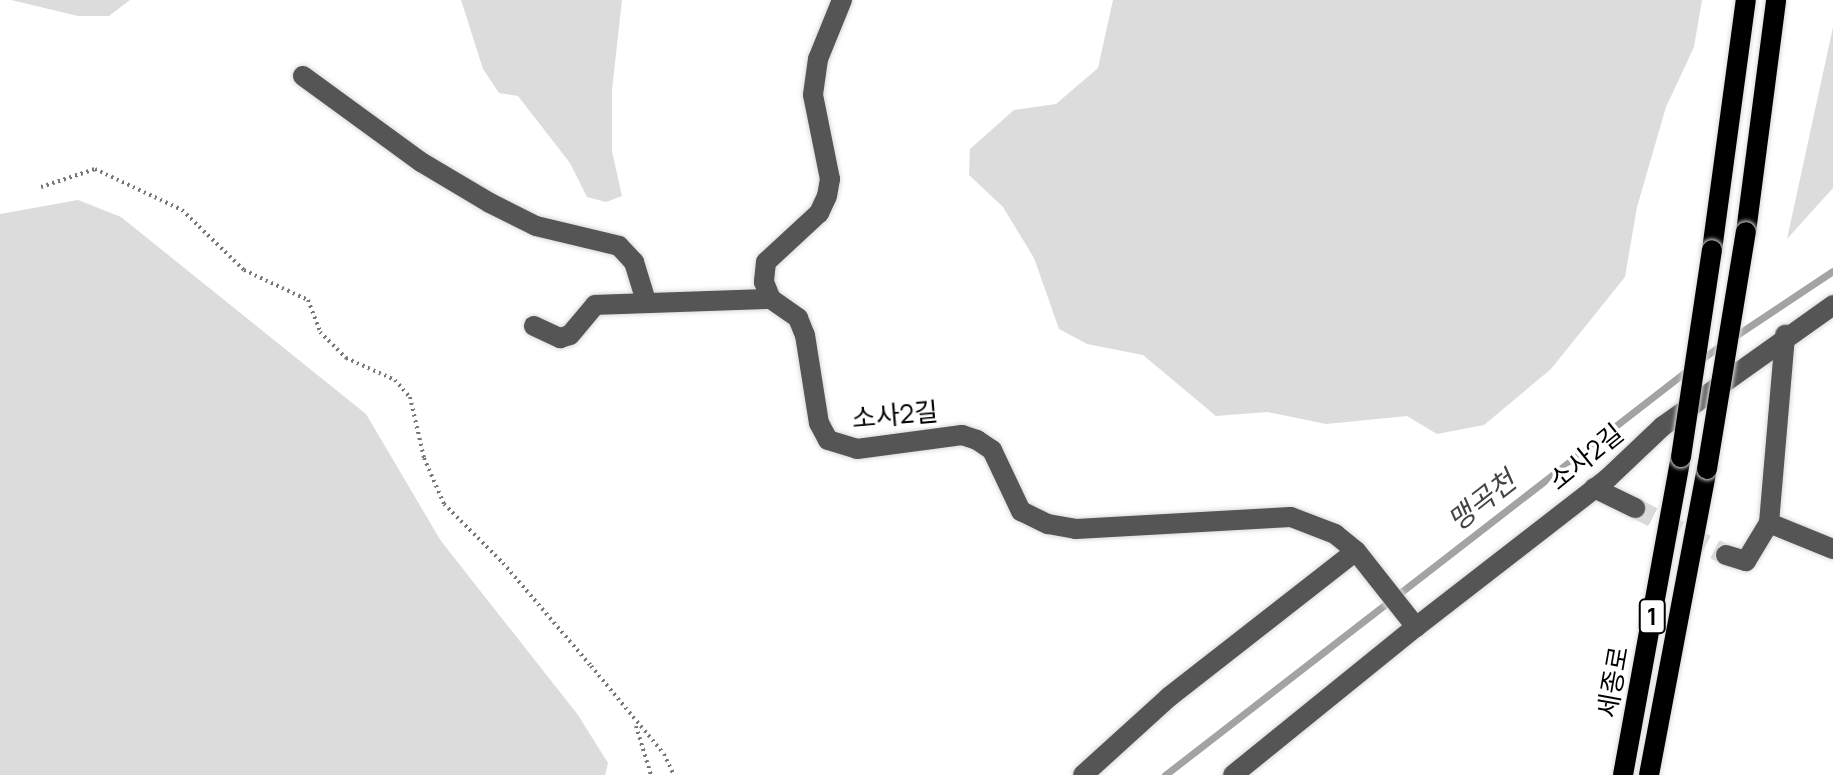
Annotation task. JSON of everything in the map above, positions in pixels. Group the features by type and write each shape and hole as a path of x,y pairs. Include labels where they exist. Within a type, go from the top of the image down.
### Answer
{"main road":[{"name":"세종로","path":"1623,775 1681,457 1746,0"},
{"name":"세종로","path":"1649,775 1707,469 1746,232 1776,0"}],"street":[{"path":"534,326 560,338 570,335 595,305 771,299 764,282 766,262 819,213 827,196 830,179 813,95 818,59 842,0"},
{"path":"303,76 421,162 490,203 536,226 619,246 634,262 646,301"},
{"name":"소사2길","path":"771,299 798,318 819,423 828,440 839,446 857,449 962,435 992,450 1021,511 1033,521 1076,529 1291,517 1335,534 1358,554 1412,622 1594,488 1663,426 1785,335 1833,305"},
{"path":"1726,555 1746,561 1769,523 1785,335"},
{"path":"1594,488 1635,508"},
{"path":"1769,523 1833,549"},
{"path":"1083,775 1169,697 1358,554"},
{"path":"1233,775 1412,622"}],"path":[{"path":"41,187 95,169 182,210 244,270 308,300 320,332 346,358 395,380 410,397 424,458 444,504 503,563 635,724 664,754 674,775"},
{"path":"635,724 651,775"}],"shaded area":[{"path":"11,0 130,0 109,16 78,16"},
{"path":"461,0 622,0 612,90 612,151 622,196 606,202 587,197 570,163 518,96 499,93 483,69"},
{"path":"1113,0 1702,0 1694,47 1666,107 1637,207 1625,277 1551,369 1484,425 1437,434 1407,416 1326,424 1267,412 1216,416 1143,355 1087,344 1059,329 1034,258 1003,207 969,175 970,149 1014,110 1056,104 1098,68"},
{"path":"1833,27 1833,188 1787,239"},
{"path":"78,200 121,217 366,414 441,541 578,715 608,763 605,775 0,775 0,214"}],"waterway":[{"name":"맹곡천","path":"1732,338 1833,271"},
{"name":"맹곡천","path":"1699,361 1721,345"},
{"name":"맹곡천","path":"1165,775 1689,369"}],"tunnel":[{"path":"1635,508 1726,555"}]}
